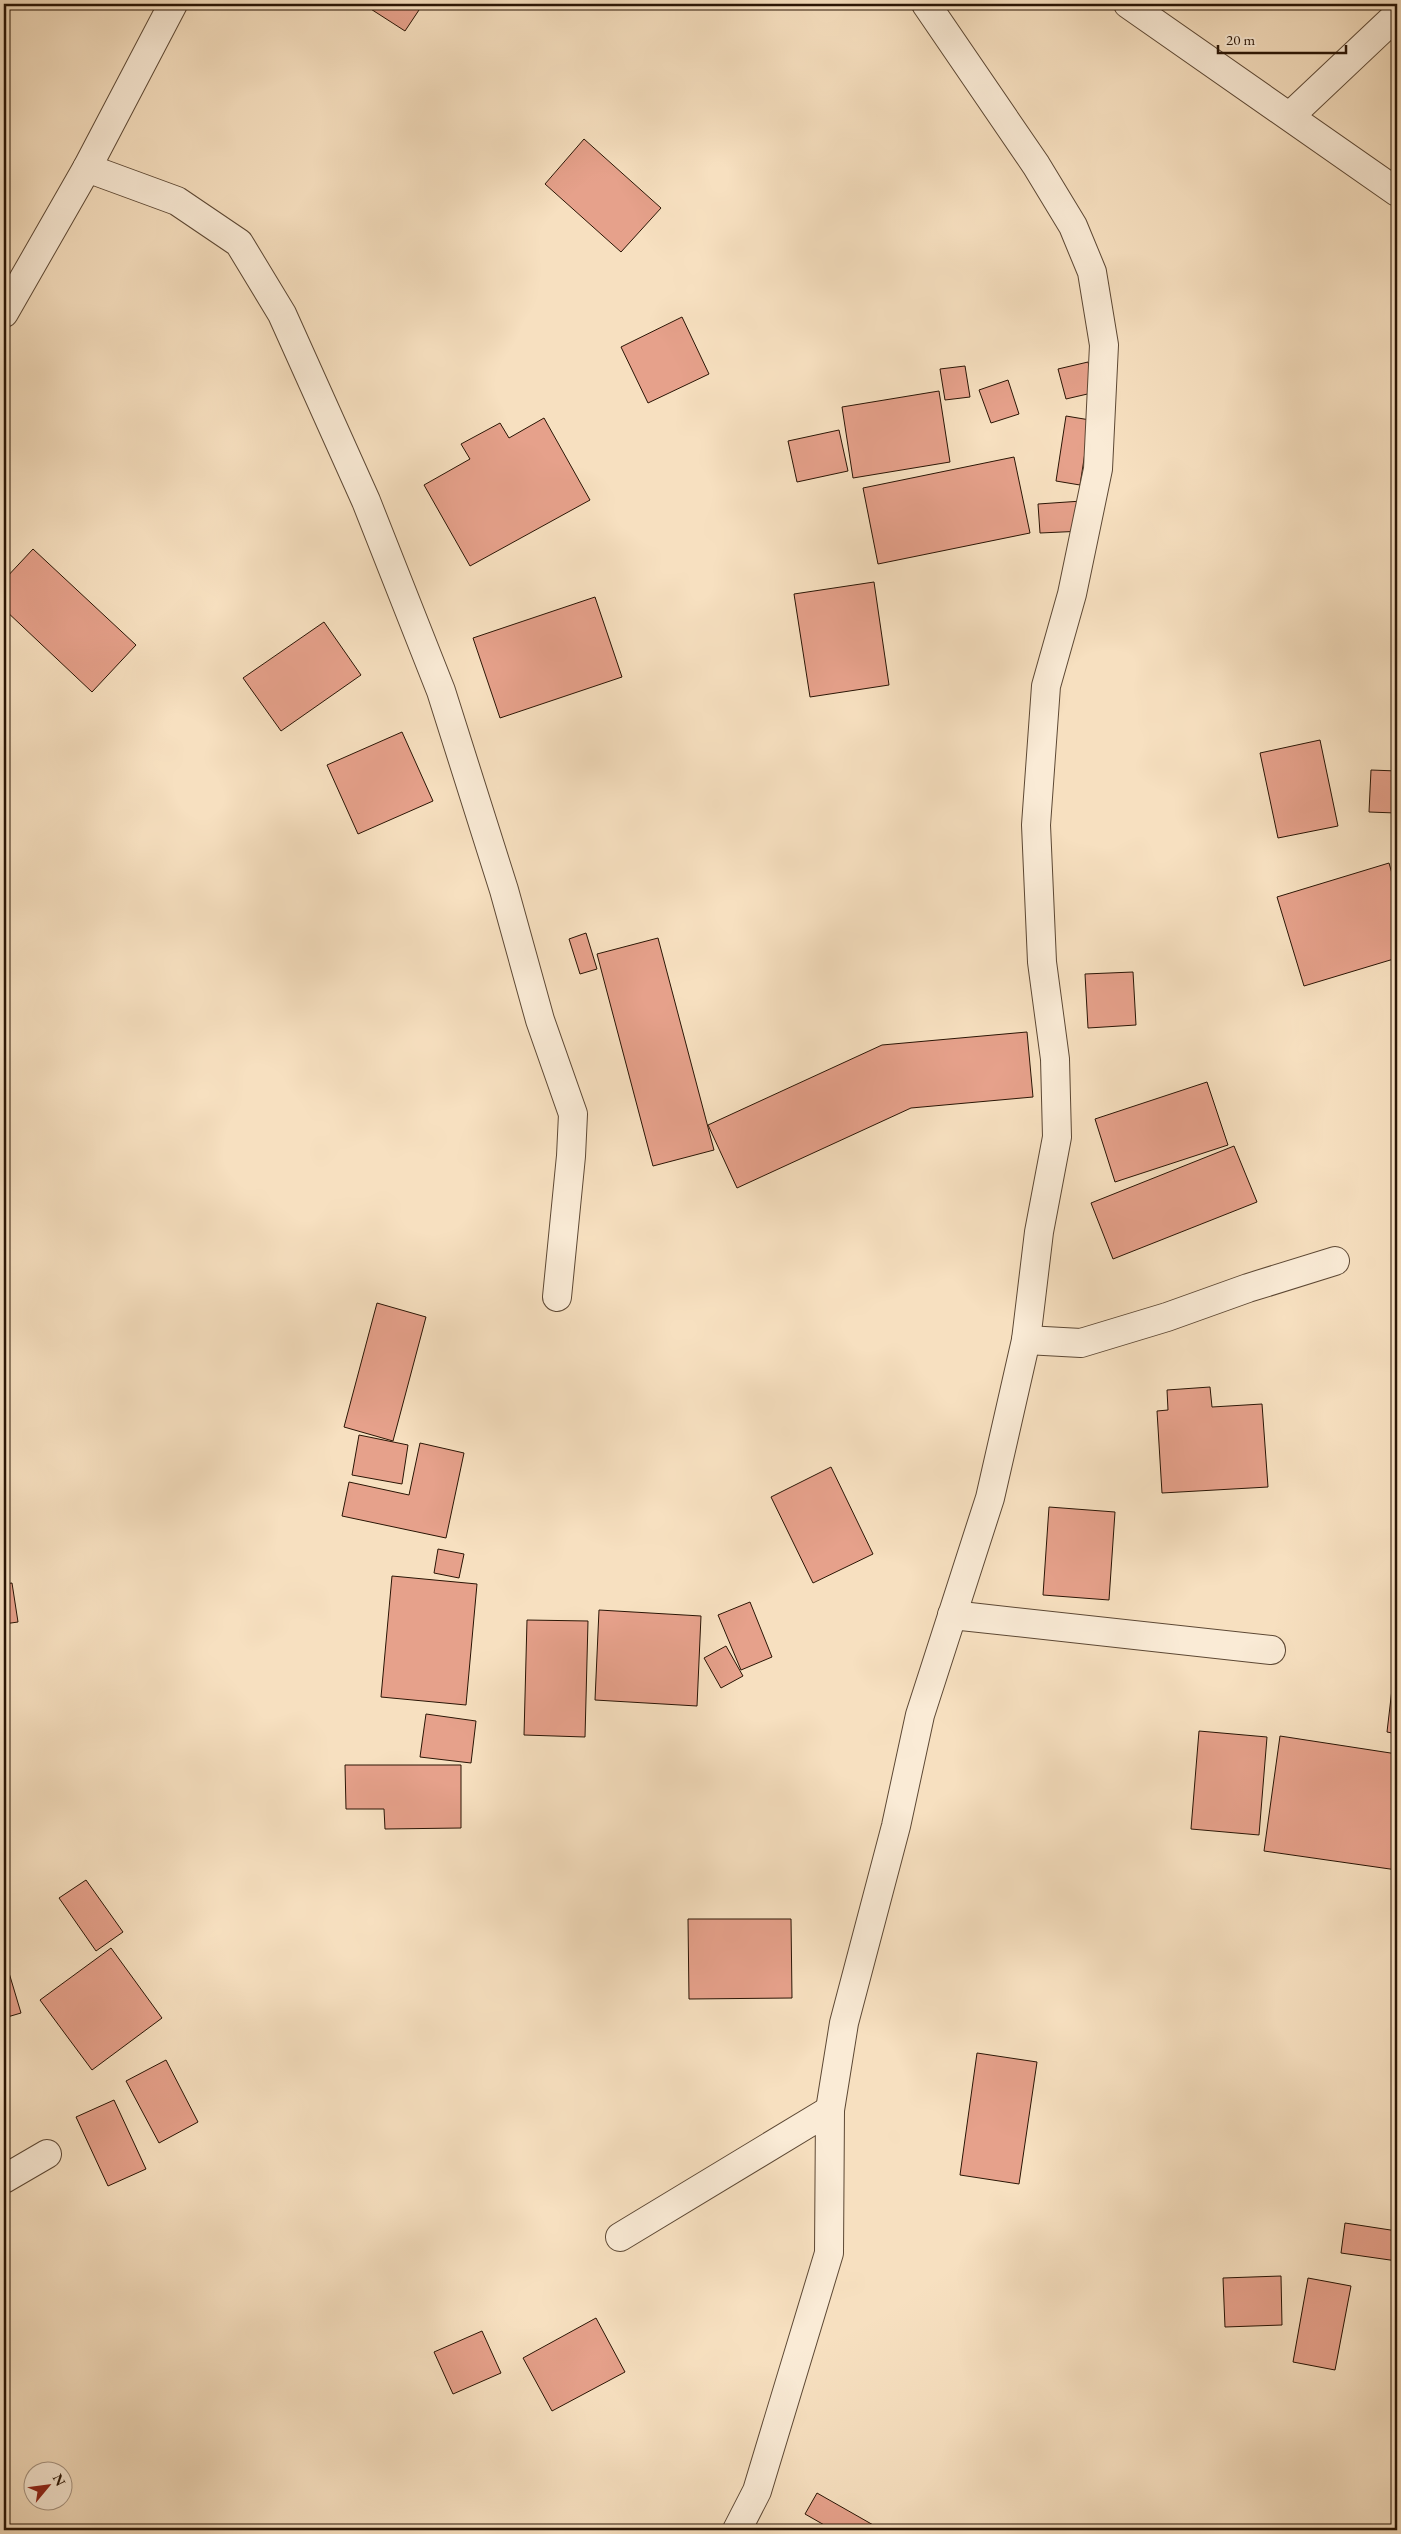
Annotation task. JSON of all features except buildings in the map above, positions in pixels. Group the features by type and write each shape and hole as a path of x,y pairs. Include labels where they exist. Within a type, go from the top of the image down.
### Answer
{"street":[{"path":"4,313 87,168 173,4"},
{"path":"737,2530 757,2491 830,2253 830,2110 844,2023 896,1826 920,1715 990,1498 1026,1340 1039,1232 1057,1137 1055,1059 1042,962 1036,825 1046,686 1072,594 1098,469 1104,344 1092,272 1073,226 1031,157 926,4"},
{"path":"1128,4 1397,192"},
{"path":"1290,116 1397,15"},
{"path":"87,168 177,201 238,243 282,314 366,502 442,691 504,890 540,1020 573,1114 571,1156 556,1297"},
{"path":"1026,1340 1081,1343 1335,1261"},
{"path":"952,1615 1271,1650"},
{"path":"620,2237 830,2110"},
{"path":"4,2179 47,2154"}]}
